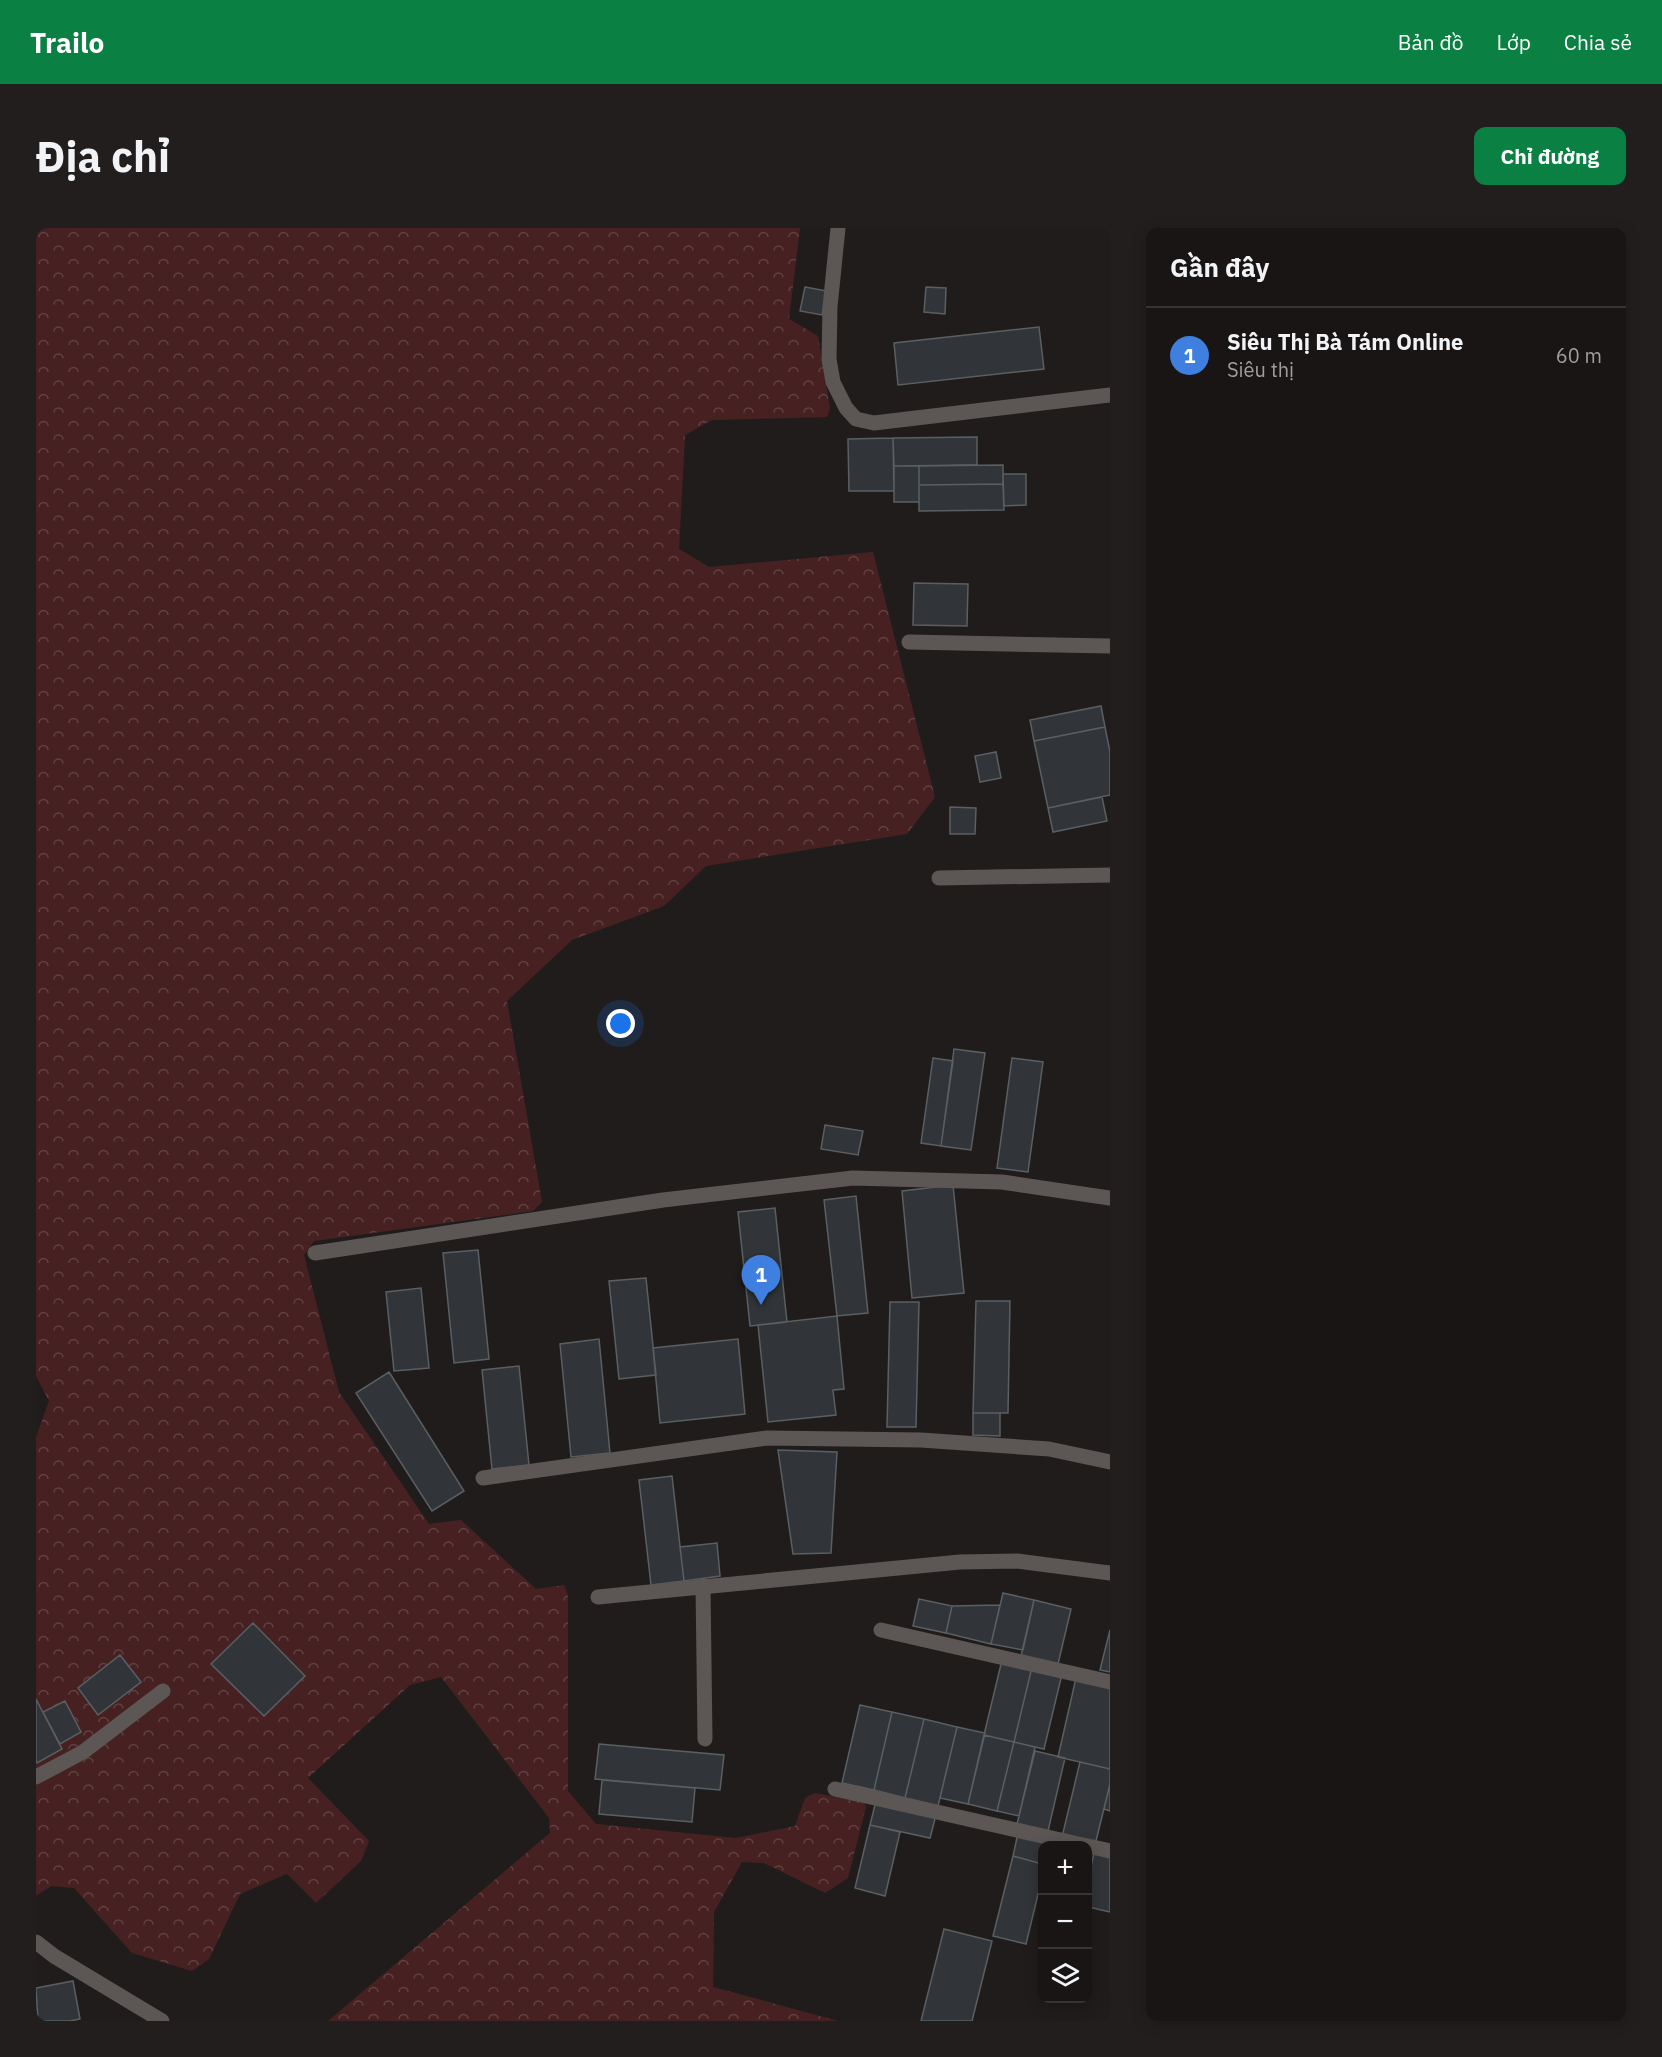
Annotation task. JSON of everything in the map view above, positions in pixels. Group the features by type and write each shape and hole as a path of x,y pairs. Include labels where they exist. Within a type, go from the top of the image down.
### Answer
{"street":[{"path":"838,228 830,307 829,358 833,382 846,408 856,419 874,423 1110,395"},
{"path":"909,642 1110,646"},
{"path":"939,878 1110,875"},
{"path":"315,1253 663,1200 853,1178 1002,1182 1110,1198"},
{"path":"483,1478 767,1438 956,1442 1049,1449 1110,1462"},
{"path":"598,1597 960,1562 1017,1561 1110,1573"},
{"path":"703,1586 705,1739"},
{"path":"881,1630 1110,1682"},
{"path":"36,1777 83,1752 163,1691"},
{"path":"835,1789 1065,1841"},
{"path":"1092,1847 1110,1851"},
{"path":"36,1942 54,1956 162,2021"}],"green space":[{"path":"36,228 800,228 789,319 818,336 830,409 827,417 712,420 685,435 679,549 709,567 873,552 935,797 907,834 706,866 664,906 572,940 507,1001 542,1202 533,1211 314,1241 304,1255 339,1392 429,1524 461,1520 536,1589 564,1585 568,1596 568,1791 596,1824 736,1838 795,1826 805,1798 815,1793 863,1802 866,1807 848,1878 825,1893 764,1863 742,1862 714,1912 713,1987 838,2021 328,2021 550,1833 549,1818 441,1677 410,1685 308,1778 369,1841 361,1861 316,1903 287,1874 240,1894 209,1959 192,1971 132,1953 74,1888 51,1886 36,1896 36,1437 49,1401 36,1376"}],"building":[{"path":"805,287 827,291 822,315 800,311"},
{"path":"926,287 946,288 945,314 924,312"},
{"path":"1039,327 1044,369 898,385 894,343"},
{"path":"977,437 977,465 894,466 893,438"},
{"path":"893,438 894,491 849,491 848,439"},
{"path":"1003,465 1003,484 919,485 919,466"},
{"path":"894,466 919,466 919,502 894,502"},
{"path":"1003,474 1026,474 1026,505 1004,506"},
{"path":"1003,484 1004,510 919,511 919,485"},
{"path":"914,583 968,584 967,626 913,625"},
{"path":"1101,706 1105,727 1034,741 1030,720"},
{"path":"1105,727 1110,752 1110,795 1048,808 1034,741"},
{"path":"996,752 1001,778 980,782 975,756"},
{"path":"1102,797 1107,821 1053,832 1048,808"},
{"path":"950,807 976,808 975,834 950,834"},
{"path":"954,1049 985,1053 971,1150 941,1146"},
{"path":"933,1058 953,1061 941,1146 921,1143"},
{"path":"1012,1058 1043,1062 1028,1172 997,1168"},
{"path":"825,1125 863,1131 858,1155 821,1149"},
{"path":"953,1185 964,1293 912,1298 902,1191"},
{"path":"856,1196 868,1313 837,1316 824,1200"},
{"path":"775,1208 787,1322 750,1326 738,1212"},
{"path":"478,1250 489,1359 454,1363 443,1253"},
{"path":"646,1278 656,1375 619,1379 609,1281"},
{"path":"421,1288 429,1368 394,1371 386,1292"},
{"path":"976,1301 1010,1301 1008,1413 973,1413"},
{"path":"890,1302 919,1302 916,1427 887,1427"},
{"path":"837,1316 844,1389 833,1390 836,1415 768,1422 758,1325"},
{"path":"599,1339 610,1453 571,1457 560,1344"},
{"path":"738,1339 745,1414 660,1423 653,1348"},
{"path":"519,1366 529,1465 492,1469 482,1370"},
{"path":"389,1372 464,1491 432,1511 356,1393"},
{"path":"973,1413 1000,1413 1000,1436 973,1435"},
{"path":"778,1450 837,1452 831,1553 793,1554"},
{"path":"672,1476 684,1581 651,1585 639,1480"},
{"path":"717,1543 720,1576 684,1581 680,1547"},
{"path":"1003,1593 1034,1600 1023,1650 991,1644"},
{"path":"919,1599 952,1606 946,1633 913,1626"},
{"path":"1034,1600 1071,1609 1058,1664 1021,1656"},
{"path":"1000,1605 991,1644 946,1633 952,1606"},
{"path":"253,1623 305,1676 264,1716 211,1664"},
{"path":"1110,1630 1110,1672 1100,1670"},
{"path":"120,1655 141,1682 98,1715 78,1688"},
{"path":"1002,1660 1032,1667 1014,1742 984,1735"},
{"path":"1032,1667 1062,1674 1044,1749 1014,1742"},
{"path":"1076,1678 1110,1686 1110,1769 1058,1757"},
{"path":"36,1699 62,1749 37,1763 36,1760"},
{"path":"65,1701 81,1732 60,1744 43,1712"},
{"path":"860,1705 892,1712 874,1790 842,1783"},
{"path":"892,1712 924,1719 905,1798 874,1790"},
{"path":"924,1719 957,1727 938,1806 905,1798"},
{"path":"957,1727 985,1733 968,1804 940,1798"},
{"path":"984,1735 1014,1742 997,1811 968,1804"},
{"path":"1014,1742 1035,1747 1019,1816 997,1811"},
{"path":"599,1744 724,1755 720,1790 595,1779"},
{"path":"1035,1751 1065,1758 1048,1831 1017,1824"},
{"path":"1080,1762 1110,1769 1110,1784 1095,1845 1092,1844 1092,1841 1062,1837"},
{"path":"602,1780 695,1788 692,1822 599,1814"},
{"path":"1110,1784 1110,1811 1104,1809"},
{"path":"876,1801 936,1815 930,1838 870,1825"},
{"path":"870,1825 900,1832 885,1896 855,1888"},
{"path":"1018,1833 1052,1841 1038,1841 1038,1863 1013,1856"},
{"path":"1094,1853 1110,1857 1110,1912 1092,1908"},
{"path":"1013,1856 1038,1863 1038,1894 1026,1944 993,1936"},
{"path":"944,1929 992,1941 972,2021 921,2021"},
{"path":"73,1981 80,2019 38,2021 36,1988"}],"place":[{"name":"Siêu Thị Bà Tám Online","path":"761,1305"}]}
